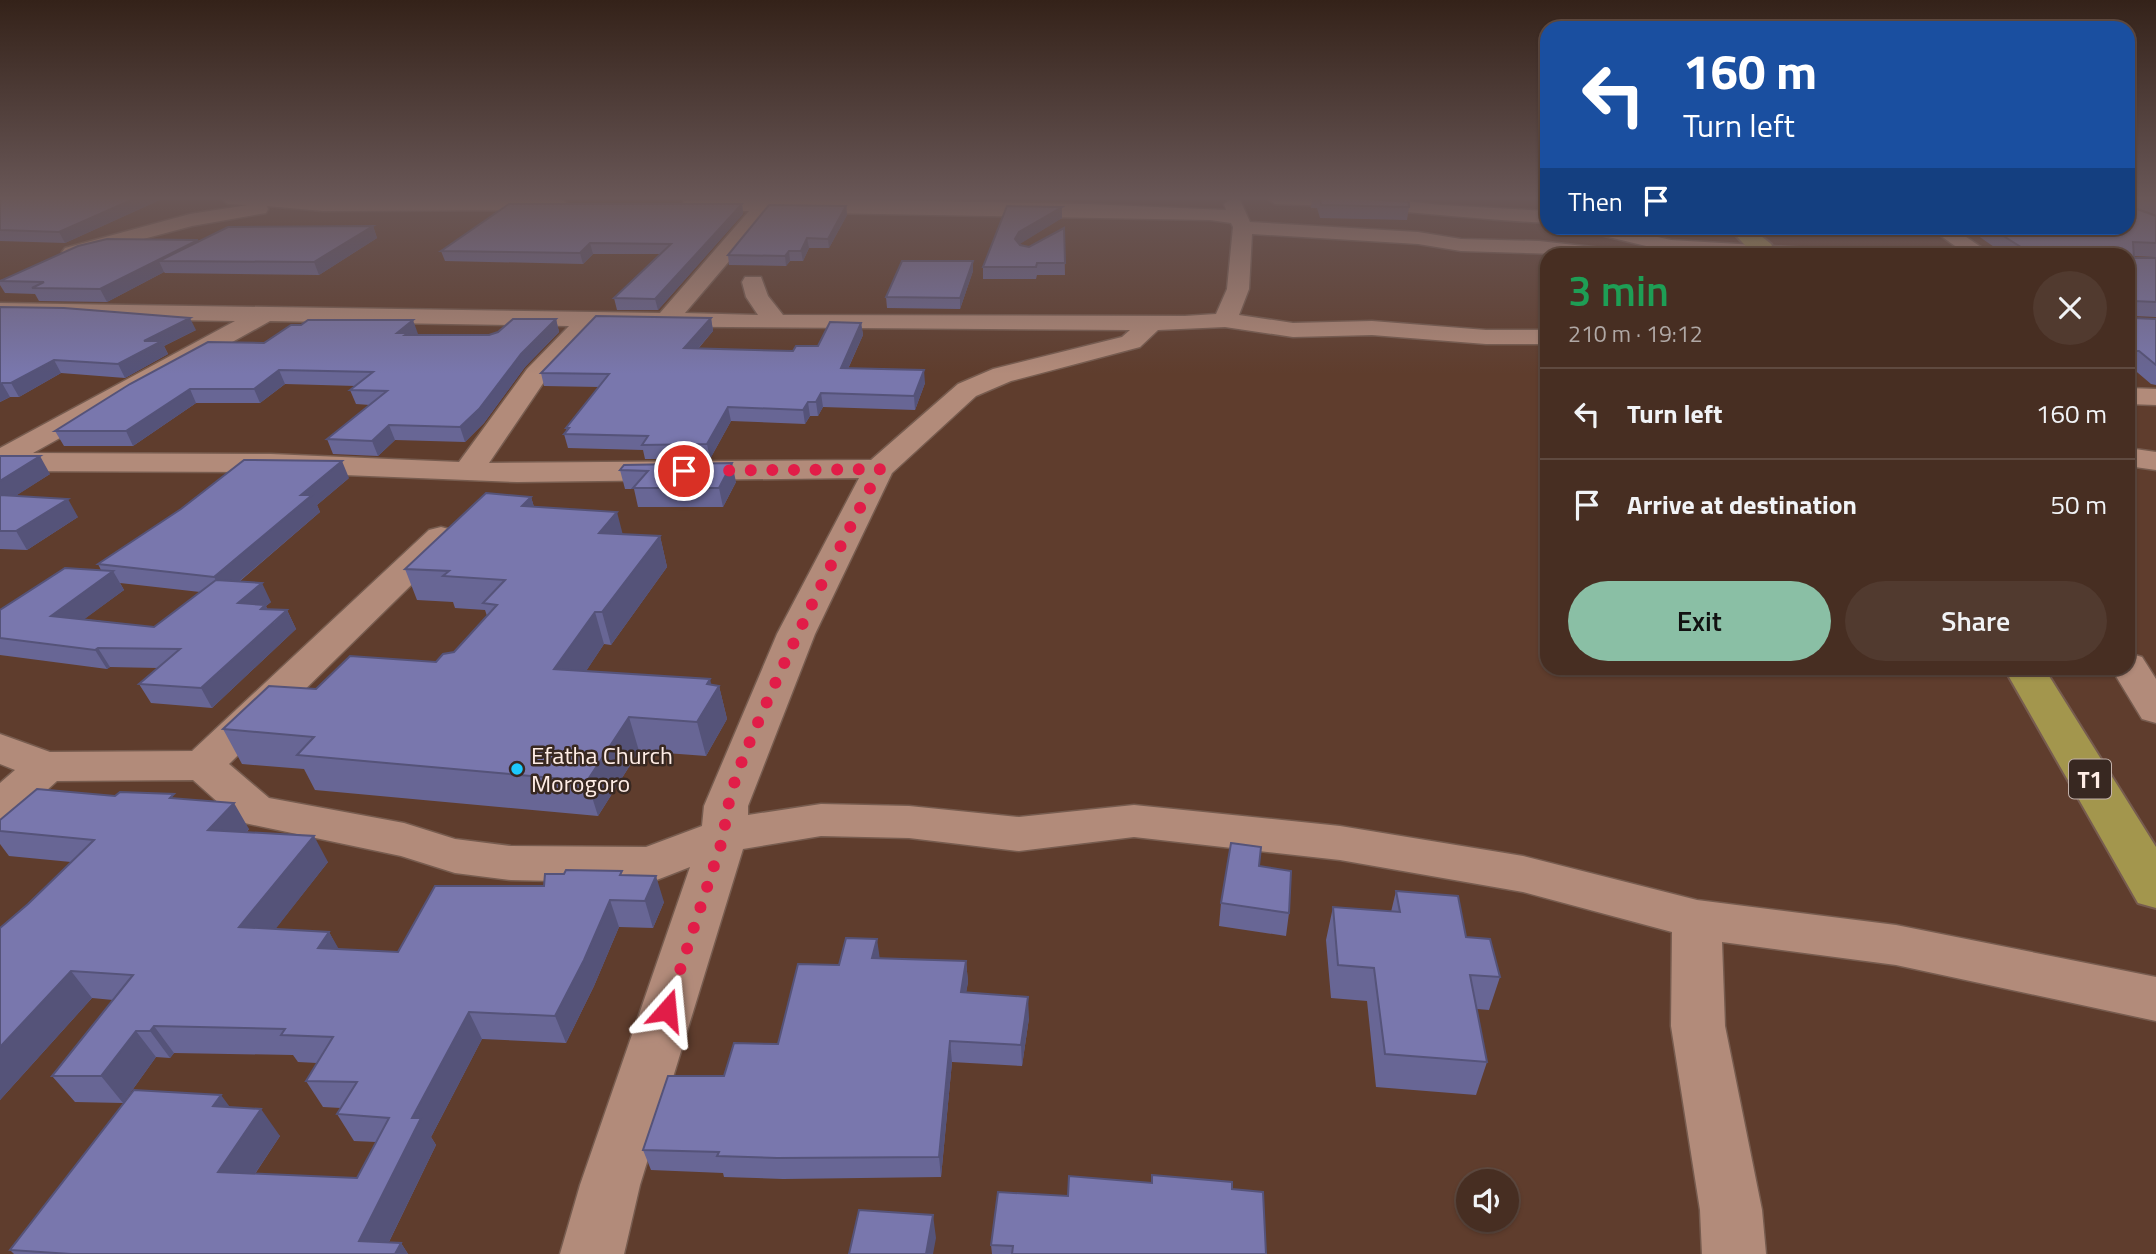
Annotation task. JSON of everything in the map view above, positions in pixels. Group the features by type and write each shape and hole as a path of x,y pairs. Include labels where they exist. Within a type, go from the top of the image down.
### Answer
{"highway":[{"name":"T1","path":"2028,675 2154,884"}],"street":[{"path":"48,263 62,257"},
{"path":"667,320 721,257"},
{"path":"1225,320 1238,289 1238,257"},
{"path":"753,282 757,297 776,322"},
{"path":"0,310 776,322 1225,320 1293,330 1372,328 1486,337 1540,337"},
{"path":"0,461 262,316"},
{"path":"469,469 513,411 536,375 588,320"},
{"path":"592,1254 610,1185 724,835 726,806 796,634 880,469 967,390 1002,375 1131,342 1153,322"},
{"path":"2135,458 2156,461"},
{"path":"0,461 157,461 469,469 517,473 880,469"},
{"path":"204,765 435,543 517,473"},
{"path":"2135,675 2156,710"},
{"path":"0,748 46,767 204,765 256,811 404,840 455,856 511,863 649,865 724,835 821,820 909,822 1019,834 1135,821 1340,844 1523,874 1697,919 1896,946 2156,999"},
{"path":"0,807 46,767"},
{"path":"1697,919 1698,1026 1731,1210 1734,1254"}],"building":[{"path":"55,257 165,257 100,289 32,288 44,282 0,281"},
{"path":"168,257 323,257 314,262 159,261"},
{"path":"658,257 694,257 655,299 614,298"},
{"path":"987,257 1065,257 1065,263 1037,263 1036,267 983,267"},
{"path":"2135,258 2156,258 2156,302 2135,301"},
{"path":"902,261 973,261 960,298 886,297"},
{"path":"0,307 64,308 190,318 144,341 162,341 118,364 54,360 11,383 0,384"},
{"path":"596,316 711,318 684,348 793,351 796,346 818,346 830,322 861,323 841,368 924,370 914,396 821,393 816,402 808,402 803,410 728,407 707,444 642,445 648,436 564,434 609,374 541,373"},
{"path":"2135,318 2156,319 2156,365 2139,351 2135,351"},
{"path":"513,319 556,319 521,354 479,409 460,427 389,425 372,441 327,439 387,391 350,390 373,372 279,370 254,389 190,389 126,431 55,431 130,384 208,342 264,343 291,325 301,325 308,320 413,320 397,333 489,335 498,332"},
{"path":"0,456 40,456 0,481"},
{"path":"244,460 342,461 301,495 312,495 214,577 98,564 181,509"},
{"path":"732,463 719,488 633,488 648,471 620,470 624,465"},
{"path":"486,493 531,497 522,506 617,512 599,533 660,536 602,612 595,612 554,669 710,679 707,684 719,686 697,722 629,717 587,781 297,755 314,737 223,729 269,686 316,689 350,656 436,662 443,654 454,652 497,605 483,603 505,580 443,576 449,571 405,569"},
{"path":"0,495 68,499 16,531 0,531"},
{"path":"65,568 113,571 51,616 154,627 216,580 262,583 238,603 265,605 261,609 287,610 201,688 139,684 180,649 95,650 0,638 0,610"},
{"path":"37,789 115,796 120,792 174,794 170,798 234,803 208,830 314,836 239,927 329,932 318,948 398,952 435,886 544,886 545,874 564,874 566,870 622,871 620,875 656,876 645,901 610,900 584,960 555,1016 469,1012 412,1118 421,1118 359,1241 401,1243 395,1254 71,1254 10,1250 134,1090 221,1095 213,1106 261,1109 218,1172 357,1178 389,1118 337,1114 357,1082 306,1081 333,1037 281,1035 285,1029 154,1026 150,1031 136,1031 101,1076 52,1076 133,975 71,971 0,1047 0,928 94,840 0,831 0,820"},
{"path":"1231,843 1261,847 1259,866 1291,871 1289,913 1221,903"},
{"path":"1396,891 1458,896 1466,937 1490,939 1500,977 1470,975 1487,1062 1385,1054 1374,968 1338,965 1333,907 1400,912"},
{"path":"846,938 877,939 872,958 966,961 961,992 1028,997 1021,1045 950,1041 939,1157 777,1158 717,1156 719,1152 643,1150 668,1076 724,1076 734,1043 778,1044 798,964 839,965"},
{"path":"1152,1175 1232,1182 1232,1189 1263,1192 1266,1254 1012,1254 1013,1246 991,1245 998,1192 1068,1196 1069,1176 1152,1183"},
{"path":"859,1210 933,1215 926,1254 849,1254"}],"place":[{"name":"Efatha Church Morogoro","path":"517,769"}],"route":[{"path":"667,1010 724,835 726,806 756,728 796,634 880,469 684,471"}]}
